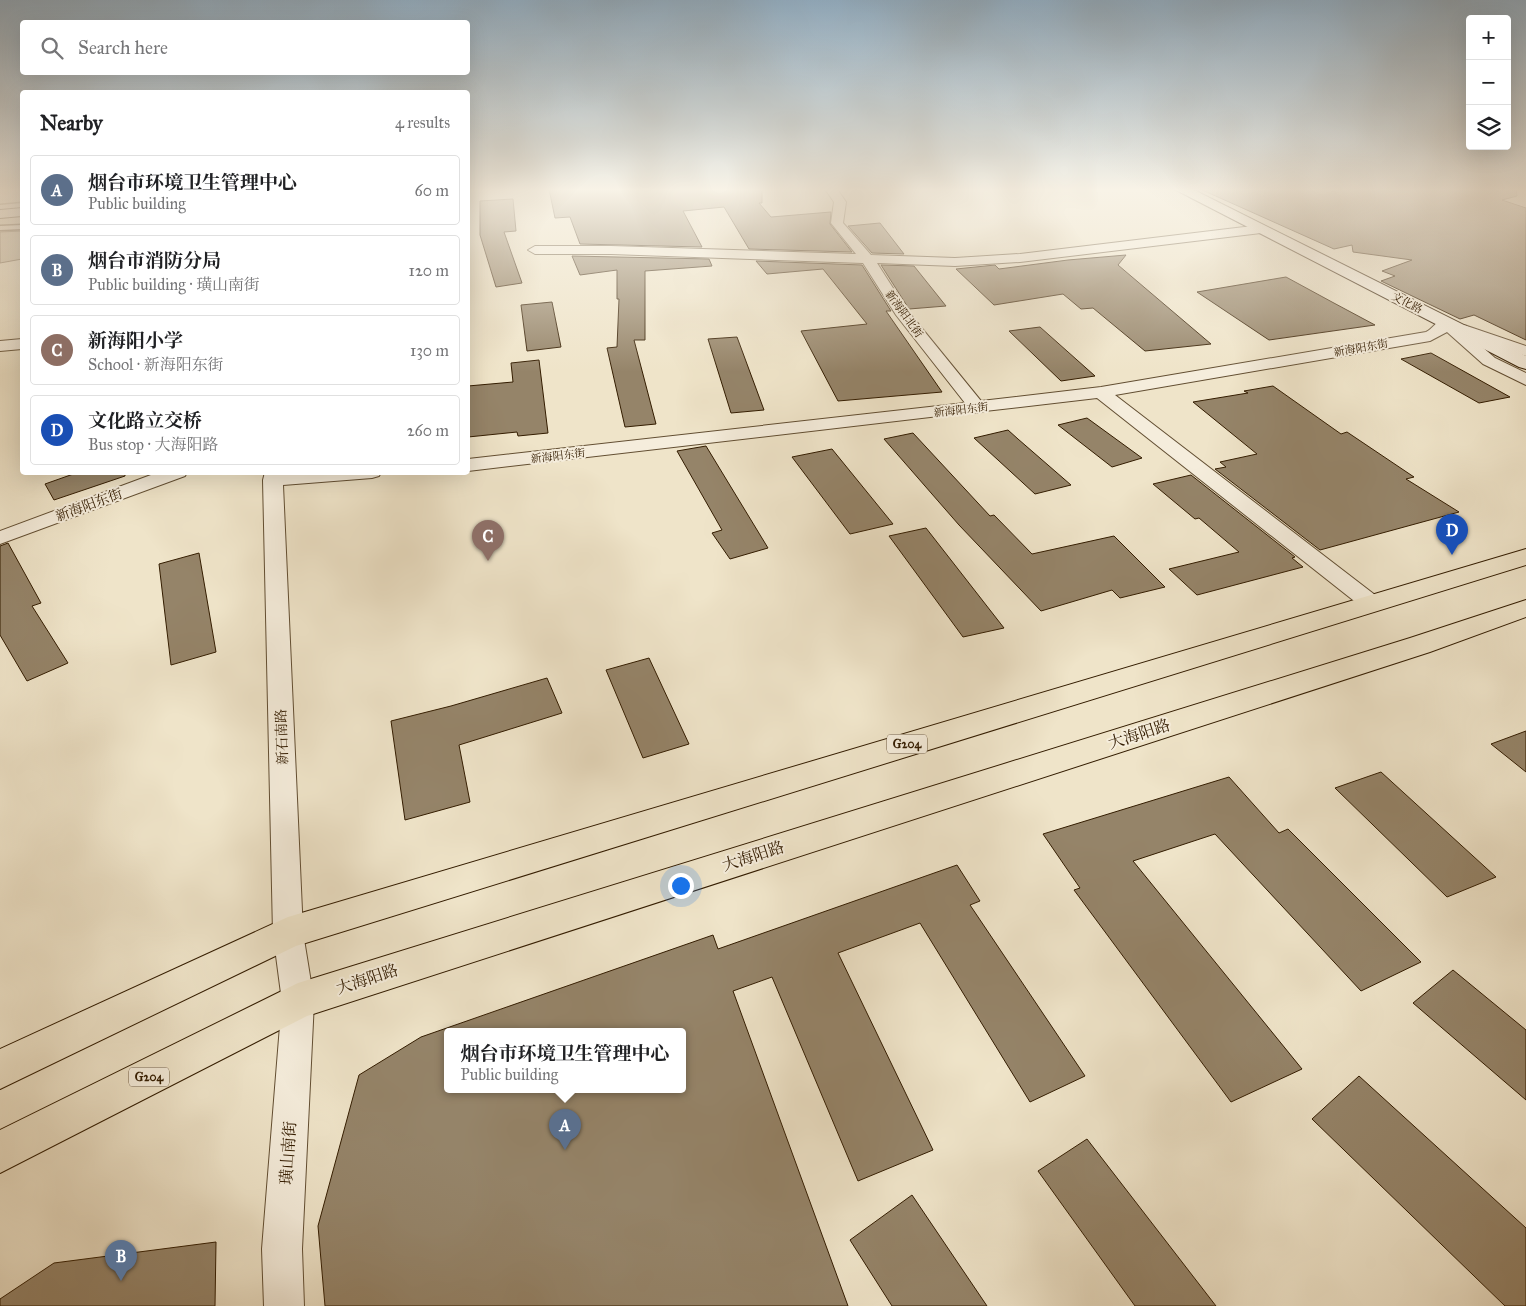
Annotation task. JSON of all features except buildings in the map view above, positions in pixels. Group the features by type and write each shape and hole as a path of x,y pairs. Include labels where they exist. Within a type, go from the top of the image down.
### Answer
{"highway":[{"name":"G204","path":"0,1069 288,933 1526,557"},
{"name":"大海阳路","path":"0,1152 298,1001 1391,654 1526,608"}],"main road":[{"name":"文化路","path":"1302,250 1446,323 1522,357"}],"street":[{"path":"535,250 611,250 955,262 1020,258 1087,250"},
{"name":"新海阳北街","path":"859,250 901,312 978,408"},
{"path":"1446,323 1489,361 1526,380"},
{"name":"新海阳东街","path":"470,465 978,408 1101,392 1430,336 1439,331 1446,323"},
{"path":"0,346 20,344"},
{"path":"1101,392 1371,603"},
{"name":"新海阳东街","path":"0,538 170,475"},
{"path":"274,476 298,475"},
{"name":"新石南路","path":"274,476 288,933 298,1001"},
{"name":"璜山南街","path":"284,1306 282,1250 298,1001"}],"shaded area":[{"path":"0,250 20,250 20,259 0,263"}],"place":[{"name":"文化路立交桥","path":"1452,555"},
{"name":"新海阳小学","path":"488,561"},
{"name":"烟台市环境卫生管理中心","path":"565,1150"},
{"name":"烟台市消防分局","path":"121,1281"}]}
